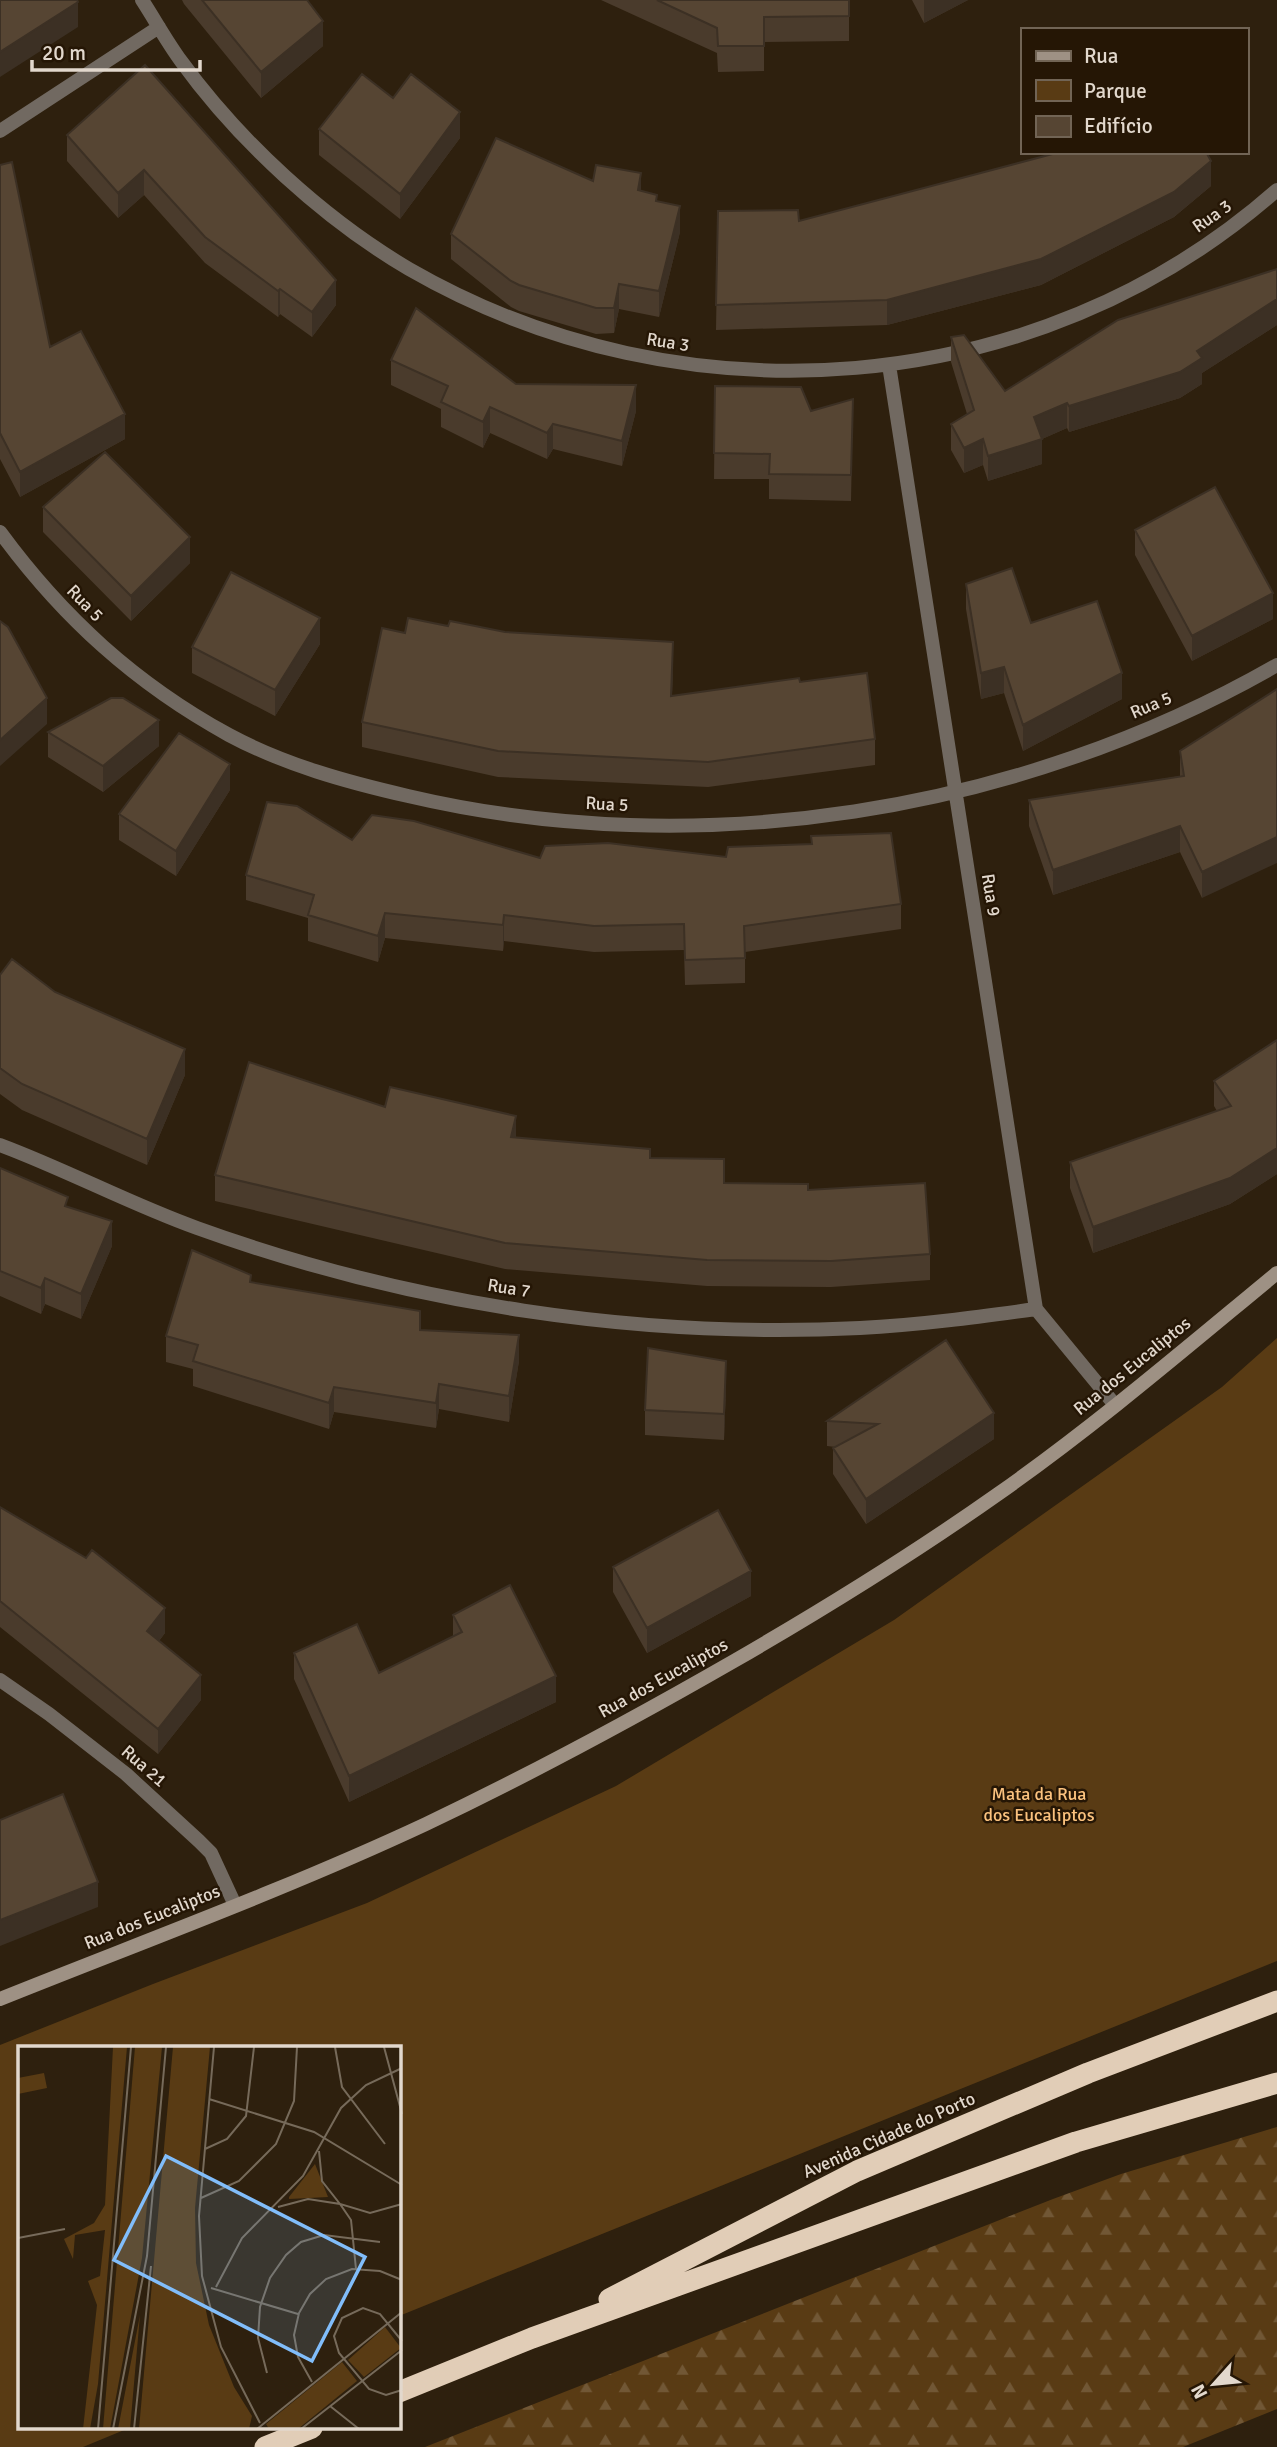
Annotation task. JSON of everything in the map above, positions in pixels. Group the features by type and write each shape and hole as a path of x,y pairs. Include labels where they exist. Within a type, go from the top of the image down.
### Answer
{"highway":[{"name":"Avenida Cidade do Porto","path":"532,2338 856,2171 1088,2073 1277,2001"},
{"path":"401,2391 532,2338 1076,2142 1277,2083"},
{"path":"265,2447 307,2430"}],"street":[{"name":"Rua 3","path":"142,0 181,61 230,121 284,176 344,225 408,268 477,304 567,338 633,355 714,368 797,372 889,365 960,353 1039,330 1114,298 1186,258 1254,210 1277,190"},
{"path":"0,131 159,27"},
{"name":"Rua 9","path":"889,365 1036,1309"},
{"name":"Rua 5","path":"0,532 23,564 68,615 118,662 174,702 232,737 295,765 370,787 446,805 524,817 680,827 758,824 913,802 1016,775 1097,748 1176,716 1277,665"},
{"path":"0,1138 22,1154"},
{"name":"Rua 7","path":"0,1145 198,1228 291,1258 429,1293 524,1310 622,1322 719,1329 816,1329 959,1320 1036,1309"},
{"name":"Rua dos Eucaliptos","path":"0,2000 300,1879 426,1824 671,1697 790,1628 998,1494 1115,1405 1277,1273"},
{"path":"1036,1309 1115,1405"},
{"name":"Rua 21","path":"0,1680 126,1774 199,1840 211,1853 235,1905"}],"green space":[{"name":"Mata da Rua dos Eucaliptos","path":"1277,1338 1277,1961 401,2315 401,2046 18,2046 18,2430 124,2430 83,2447 0,2447 0,2045 367,1903 616,1786 894,1620 1222,1387"},
{"path":"1277,2127 1277,2409 1183,2447 425,2447 1053,2199 1121,2174"}],"building":[{"path":"0,0 77,0 78,2 0,52"},
{"path":"202,0 307,0 323,21 261,72"},
{"path":"657,0 849,0 849,16 764,17 764,46 718,46 717,28"},
{"path":"145,65 336,280 312,312 280,289 278,291 205,237 144,170 118,193 67,135"},
{"path":"362,74 393,98 411,74 460,112 400,194 319,129"},
{"path":"496,138 593,181 596,165 641,173 638,190 657,195 656,201 680,206 659,291 619,284 614,308 596,308 511,281 451,234"},
{"path":"1052,154 1207,154 1211,161 1174,192 1041,259 887,300 716,305 718,211 798,210 799,221"},
{"path":"12,162 50,347 81,331 125,414 20,472 0,433 0,165"},
{"path":"1277,269 1277,299 1197,351 1202,358 1180,372 1069,406 1067,403 1034,417 1042,439 988,456 983,439 964,448 951,424 974,410 951,337 964,335 1005,391 1118,320"},
{"path":"416,308 516,384 636,385 622,441 553,424 547,433 490,407 483,422 441,402 448,386 391,360"},
{"path":"715,386 801,387 811,411 853,399 851,475 769,474 770,454 714,453"},
{"path":"105,452 190,537 131,596 43,507"},
{"path":"1215,487 1273,593 1192,636 1135,530"},
{"path":"1012,568 1031,623 1097,601 1122,673 1023,725 1004,667 981,673 966,584"},
{"path":"231,572 320,618 275,690 192,647"},
{"path":"408,618 448,626 450,621 505,632 673,642 671,696 799,678 800,682 867,673 875,739 708,762 498,751 362,722 382,628 405,633"},
{"path":"0,621 8,627 47,698 0,740"},
{"path":"1277,689 1277,837 1202,872 1180,826 1053,870 1029,800 1184,776 1180,751"},
{"path":"111,698 123,698 159,720 103,766 48,732"},
{"path":"179,733 230,764 176,851 119,814"},
{"path":"267,802 297,806 352,840 372,815 414,821 540,858 545,846 608,843 726,857 728,847 812,844 811,836 891,833 901,904 744,926 745,958 685,960 684,924 594,926 504,915 503,925 385,913 378,936 308,915 314,895 246,875"},
{"path":"12,959 55,992 185,1049 147,1139 22,1084 0,1068 0,975"},
{"path":"1277,1040 1277,1148 1230,1178 1093,1227 1070,1162 1231,1106 1214,1081"},
{"path":"249,1062 385,1107 390,1087 516,1116 511,1137 650,1149 650,1158 724,1159 724,1183 808,1184 808,1190 925,1183 930,1254 831,1261 707,1260 505,1243 215,1175"},
{"path":"0,1168 68,1197 65,1206 112,1221 81,1294 45,1278 41,1288 0,1271"},
{"path":"192,1250 251,1275 250,1282 420,1311 420,1330 519,1335 509,1396 439,1384 436,1403 334,1387 329,1403 193,1361 198,1345 166,1336"},
{"path":"946,1340 994,1413 866,1499 833,1448 878,1424 827,1421"},
{"path":"648,1348 726,1361 724,1414 645,1410"},
{"path":"0,1507 86,1558 92,1550 165,1608 147,1631 201,1675 158,1729 0,1601"},
{"path":"718,1510 751,1571 647,1628 613,1567"},
{"path":"510,1585 556,1676 349,1776 294,1653 357,1624 379,1673 462,1632 453,1615"},
{"path":"63,1794 98,1882 0,1920 0,1820"}]}
